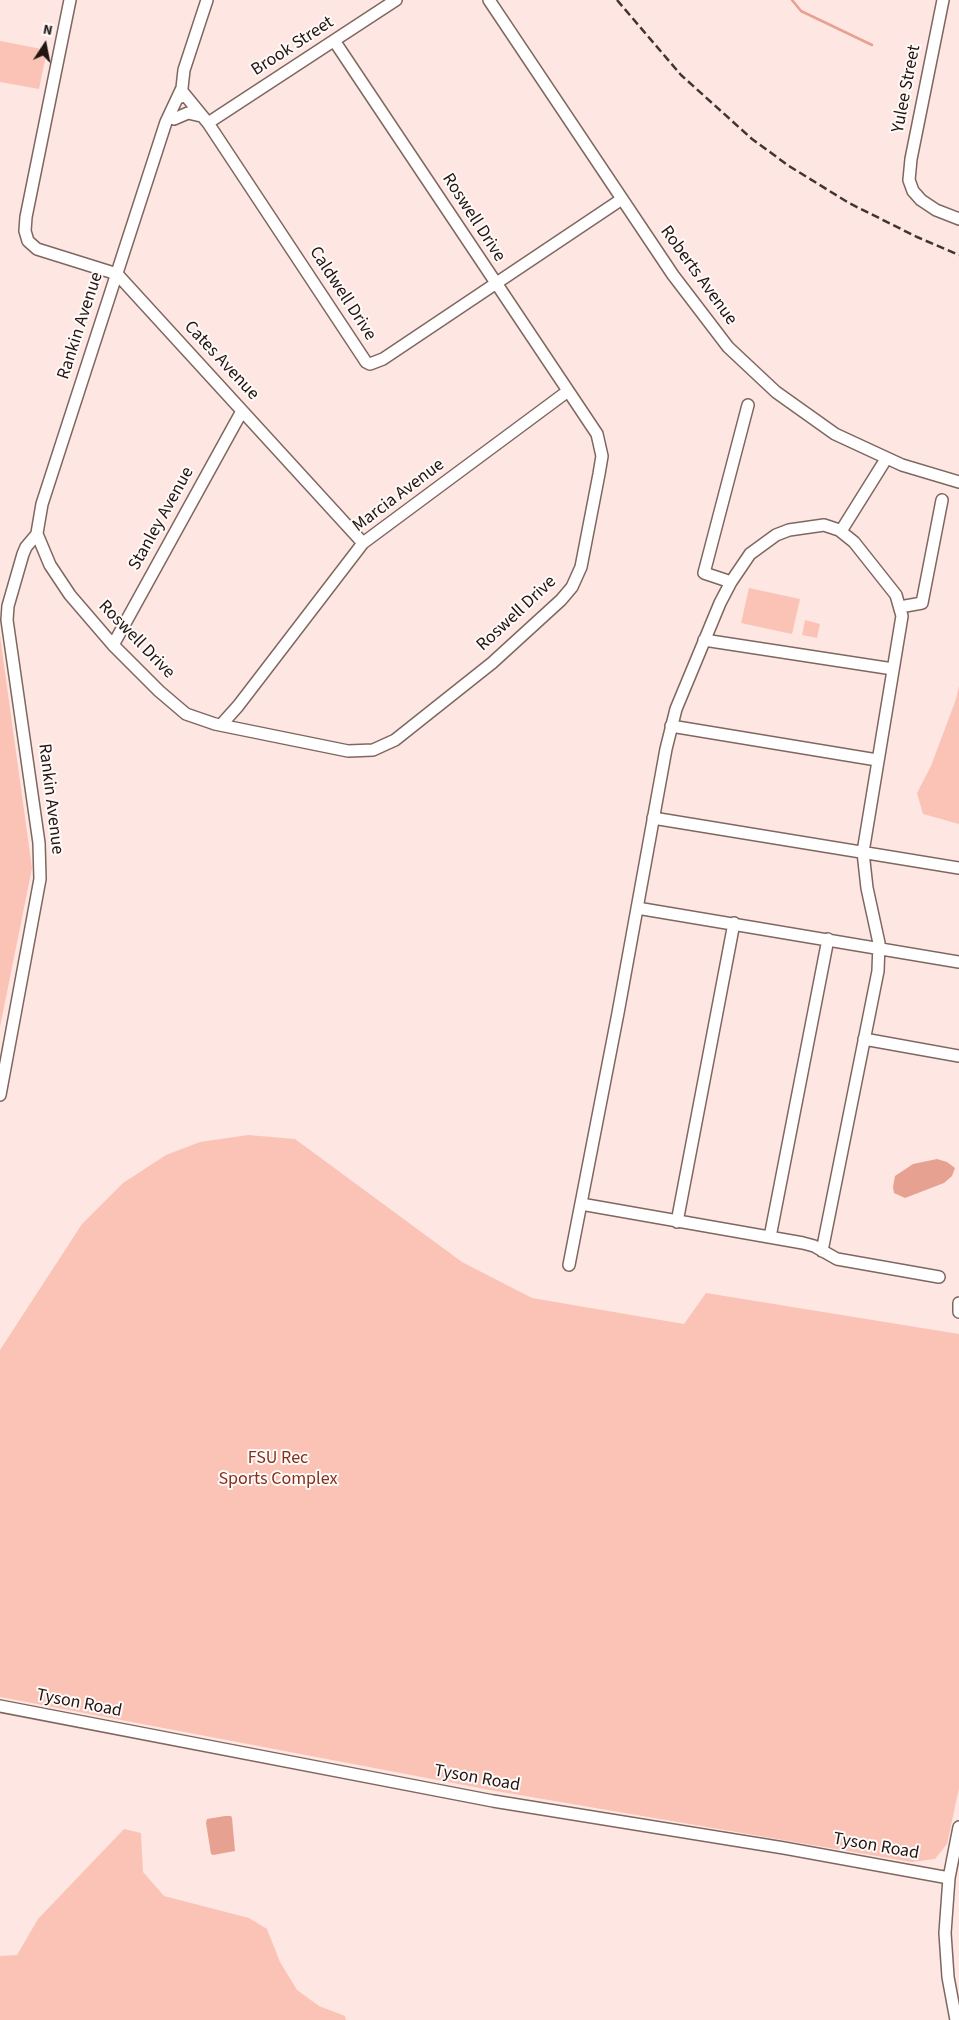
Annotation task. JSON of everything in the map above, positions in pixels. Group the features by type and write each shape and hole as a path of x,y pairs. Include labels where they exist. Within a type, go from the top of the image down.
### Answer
{"street":[{"path":"70,0 26,217 25,231 28,241 37,249 117,274"},
{"name":"Rankin Avenue","path":"164,131 174,118 179,106 184,70 207,0"},
{"name":"Brook Street","path":"205,119 335,42 396,0"},
{"name":"Roberts Avenue","path":"489,0 704,319 746,365 798,409 835,434 886,458 927,474 959,482"},
{"name":"Yulee Street","path":"943,0 911,159 910,185 927,205 959,219"},
{"name":"Roswell Drive","path":"37,534 58,579 113,645 159,691 186,714 221,725 348,751 367,750 385,745 492,663 561,600 572,587 581,567 602,456 598,434 495,284 335,42"},
{"name":"Rankin Avenue","path":"0,1096 40,879 39,843 8,620 8,606 21,566 35,542 42,504 166,122 182,90"},
{"name":"Caldwell Drive","path":"182,90 205,119 366,362 370,364 383,359 622,200"},
{"path":"174,118 188,113 205,119"},
{"name":"Cates Avenue","path":"117,274 363,543"},
{"name":"Marcia Avenue","path":"221,725 363,543 568,391"},
{"path":"731,582 704,573 748,405"},
{"name":"Stanley Avenue","path":"113,645 242,410"},
{"path":"841,531 886,458"},
{"path":"900,607 922,603 942,500"},
{"path":"569,1265 671,726 704,640 731,582 750,554 776,535 803,526 824,525 841,531 854,542 881,573 896,595 900,607 901,631 877,760 863,852 879,948 878,971 822,1251"},
{"path":"704,640 893,669"},
{"path":"671,726 877,760"},
{"path":"653,818 959,868"},
{"path":"637,908 959,962"},
{"path":"677,1222 734,923"},
{"path":"770,1237 828,939"},
{"path":"864,1039 959,1056"},
{"path":"581,1204 803,1243 837,1259 939,1277"},
{"path":"959,1304 959,1312"},
{"name":"Tyson Road","path":"0,1706 493,1801 784,1848 949,1878"},
{"path":"956,2020 946,1959 946,1906 949,1878 959,1827"}],"green space":[{"path":"0,41 47,50 39,89 0,82"},
{"path":"749,588 800,599 792,634 741,623"},
{"path":"805,620 820,624 817,638 802,635"},
{"path":"0,636 32,868 0,1027"},
{"path":"959,686 959,824 923,814 917,793 931,766"},
{"name":"FSU Rec Sports Complex","path":"248,1135 295,1139 462,1262 532,1298 684,1324 706,1293 959,1334 959,1788 947,1844 935,1859 912,1862 490,1790 0,1697 0,1350 82,1224 123,1183 166,1155 200,1142"},
{"path":"124,1829 141,1833 143,1872 164,1896 249,1918 267,1929 280,1962 297,1990 319,2006 345,2016 346,2020 0,2020 0,1956 17,1955 38,1919"}],"shaded area":[{"path":"937,1159 947,1162 955,1168 952,1176 944,1183 905,1198 894,1193 895,1176 913,1164"},
{"path":"231,1816 232,1818 235,1851 213,1855 211,1854 207,1819"}],"waterway":[{"path":"792,0 801,11 872,45"}],"railway":[{"path":"617,0 681,75 752,139 789,166 849,203 917,237 959,255"}]}
